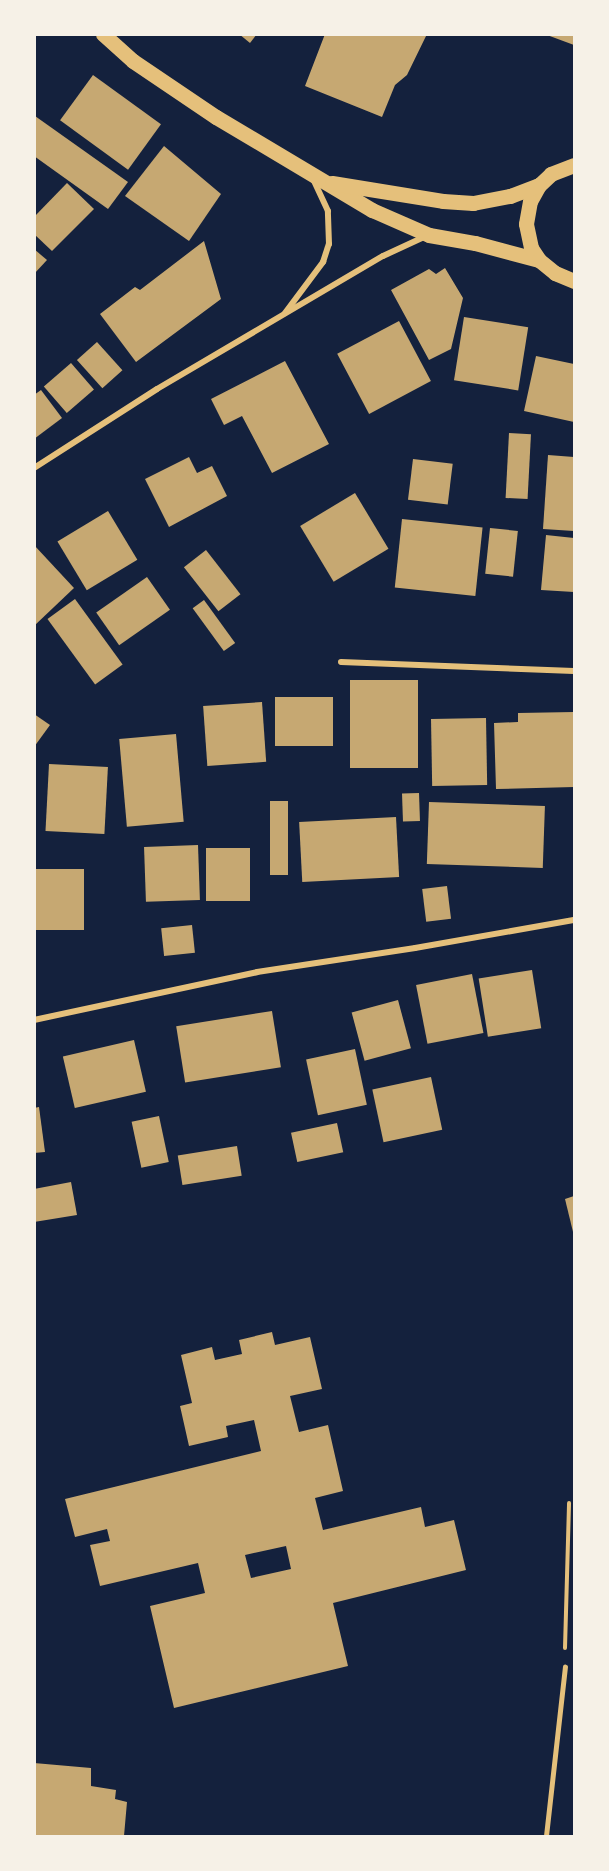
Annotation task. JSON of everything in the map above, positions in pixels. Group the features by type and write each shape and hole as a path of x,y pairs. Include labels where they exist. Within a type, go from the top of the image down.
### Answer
{"main road":[{"path":"103,34 133,61 216,117 372,210 429,235 475,243 539,260"},
{"path":"572,163 551,174 539,185 531,201 526,224 531,248 539,260 555,273 574,281"},
{"path":"329,183 443,201 473,203 510,196 539,185"}],"street":[{"path":"283,316 323,262 329,244 328,210 309,172"},
{"path":"34,468 157,388 383,256 429,235"},
{"path":"341,662 574,671"},
{"path":"34,1020 257,972 415,948 574,920"}],"lane":[{"path":"546,1836 565,1667"}],"path":[{"path":"565,1667 569,1503"}],"building":[{"path":"239,34 257,34 250,43"},
{"path":"325,34 427,34 407,75 395,85 382,117 305,86"},
{"path":"574,34 574,45 547,35"},
{"path":"93,75 161,124 128,170 60,120"},
{"path":"35,116 128,182 108,209 34,156"},
{"path":"164,146 221,194 189,241 125,196"},
{"path":"67,183 94,209 52,251 34,234 34,217"},
{"path":"204,241 221,299 136,362 100,314 135,287 140,290"},
{"path":"34,249 47,260 34,274"},
{"path":"445,268 463,298 451,349 429,360 391,290 429,269 436,274"},
{"path":"464,317 528,327 518,390 454,380"},
{"path":"399,321 431,381 369,414 337,354"},
{"path":"97,342 122,370 102,388 77,360"},
{"path":"536,356 574,364 574,422 524,411"},
{"path":"285,361 329,444 272,473 242,416 224,425 211,399"},
{"path":"71,363 94,389 67,413 44,387"},
{"path":"41,390 62,418 34,439 34,395"},
{"path":"509,433 531,434 528,499 506,498"},
{"path":"548,455 574,457 574,531 543,529"},
{"path":"189,457 197,473 212,466 227,496 169,527 145,479"},
{"path":"413,459 453,464 448,505 408,500"},
{"path":"355,493 388,549 334,582 300,526"},
{"path":"108,511 137,560 87,590 57,541"},
{"path":"402,519 483,527 475,596 395,588"},
{"path":"490,528 518,531 513,577 485,574"},
{"path":"546,535 574,538 574,592 541,590"},
{"path":"34,545 74,588 34,626"},
{"path":"206,550 240,594 218,611 184,567"},
{"path":"147,577 170,610 119,645 96,613"},
{"path":"75,599 123,665 95,685 47,619"},
{"path":"204,600 235,643 224,651 193,608"},
{"path":"350,680 418,680 418,768 350,768"},
{"path":"275,697 333,697 333,746 275,746"},
{"path":"262,702 266,762 207,766 203,706"},
{"path":"574,712 574,787 496,789 494,723 518,722 518,713"},
{"path":"34,714 50,725 34,747"},
{"path":"486,718 487,785 432,786 431,719"},
{"path":"176,734 184,822 127,827 119,739"},
{"path":"49,764 108,767 104,834 45,831"},
{"path":"419,793 420,821 403,822 402,794"},
{"path":"270,801 288,801 288,875 270,875"},
{"path":"429,802 545,806 543,868 427,864"},
{"path":"396,817 399,877 302,882 299,822"},
{"path":"198,845 200,900 146,902 144,847"},
{"path":"206,848 250,848 250,901 206,901"},
{"path":"34,869 84,869 84,930 34,930"},
{"path":"447,886 451,919 426,922 422,889"},
{"path":"192,925 195,953 164,956 161,928"},
{"path":"532,970 541,1028 488,1037 479,978"},
{"path":"472,974 483,1033 427,1044 416,985"},
{"path":"398,1000 411,1048 365,1061 352,1012"},
{"path":"272,1011 281,1067 185,1082 176,1026"},
{"path":"134,1040 146,1092 75,1108 63,1056"},
{"path":"355,1049 367,1105 318,1115 306,1059"},
{"path":"431,1077 442,1130 384,1142 372,1089"},
{"path":"39,1107 45,1152 34,1153 34,1108"},
{"path":"159,1116 169,1162 141,1168 132,1122"},
{"path":"337,1123 343,1152 297,1162 291,1133"},
{"path":"237,1146 242,1176 182,1185 178,1155"},
{"path":"71,1182 77,1215 34,1222 34,1189"},
{"path":"574,1196 574,1236 565,1199"},
{"path":"272,1332 275,1345 310,1337 322,1389 290,1396 299,1432 328,1425 343,1491 315,1498 323,1530 421,1507 425,1527 454,1520 466,1570 333,1603 348,1666 174,1708 150,1606 205,1593 198,1563 100,1586 90,1545 110,1541 107,1529 75,1537 65,1499 261,1451 254,1420 226,1426 228,1437 189,1446 180,1406 192,1403 181,1355 212,1347 215,1360 242,1354 239,1340","holes":["286,1546 291,1569 251,1578 245,1555"]},
{"path":"34,1763 91,1768 91,1786 116,1790 115,1799 127,1802 124,1836 34,1836"}]}
